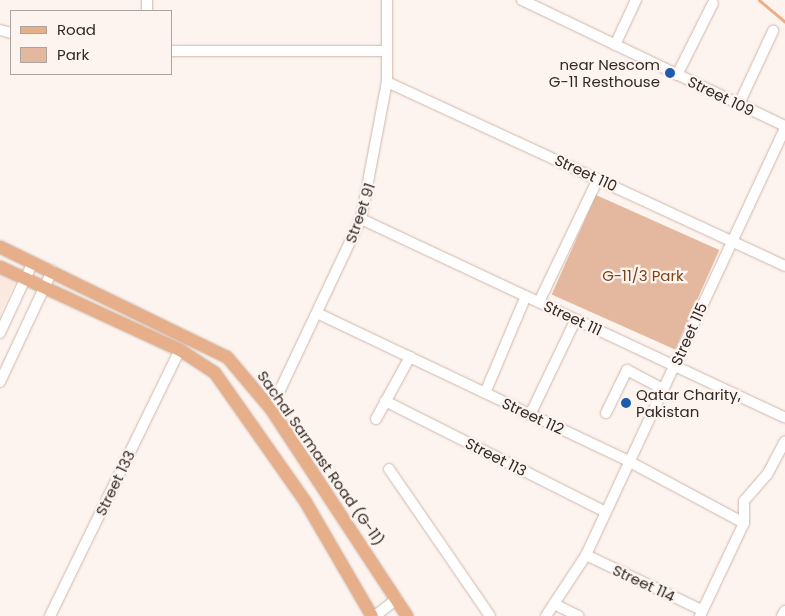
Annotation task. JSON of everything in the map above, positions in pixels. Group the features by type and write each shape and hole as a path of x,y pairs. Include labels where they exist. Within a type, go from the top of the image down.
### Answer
{"main road":[{"name":"Sachal Sarmast Road (G-11)","path":"0,247 227,357 271,409 407,616"},
{"path":"0,267 45,286 180,350 216,373 236,397 305,501 373,616"}],"street":[{"name":"Street 91","path":"271,409 319,314 361,219 387,82 387,0"},
{"name":"Street 109","path":"522,0 785,127"},
{"path":"615,44 636,0"},
{"path":"677,75 713,3"},
{"path":"739,104 773,32"},
{"path":"172,51 387,51"},
{"name":"Street 110","path":"387,82 785,266"},
{"name":"Street 115","path":"546,616 556,605 586,555 785,127"},
{"path":"538,302 598,179"},
{"name":"Street 111","path":"361,219 785,418"},
{"path":"0,333 33,262"},
{"path":"0,380 52,271"},
{"path":"485,393 526,296"},
{"name":"Street 112","path":"319,314 630,462 744,523"},
{"path":"530,415 576,320"},
{"name":"Street 133","path":"50,616 180,350"},
{"path":"376,419 410,358"},
{"path":"606,414 627,370 663,389"},
{"name":"Street 113","path":"385,401 606,512"},
{"path":"701,613 744,523 744,501 767,475 785,441"},
{"path":"388,469 490,616"},
{"name":"Street 114","path":"586,555 701,613"},
{"path":"373,616 396,599"},
{"path":"556,605 579,616"},
{"path":"782,616 785,610"}],"shaded area":[{"path":"0,270 17,278 0,315"}],"green space":[{"name":"G-11/3 Park","path":"596,195 719,250 675,349 552,295"}],"waterway":[{"path":"759,0 785,22"}],"place":[{"name":"near Nescom G-11 Resthouse","path":"670,73"},
{"name":"Qatar Charity, Pakistan","path":"626,403"}]}
